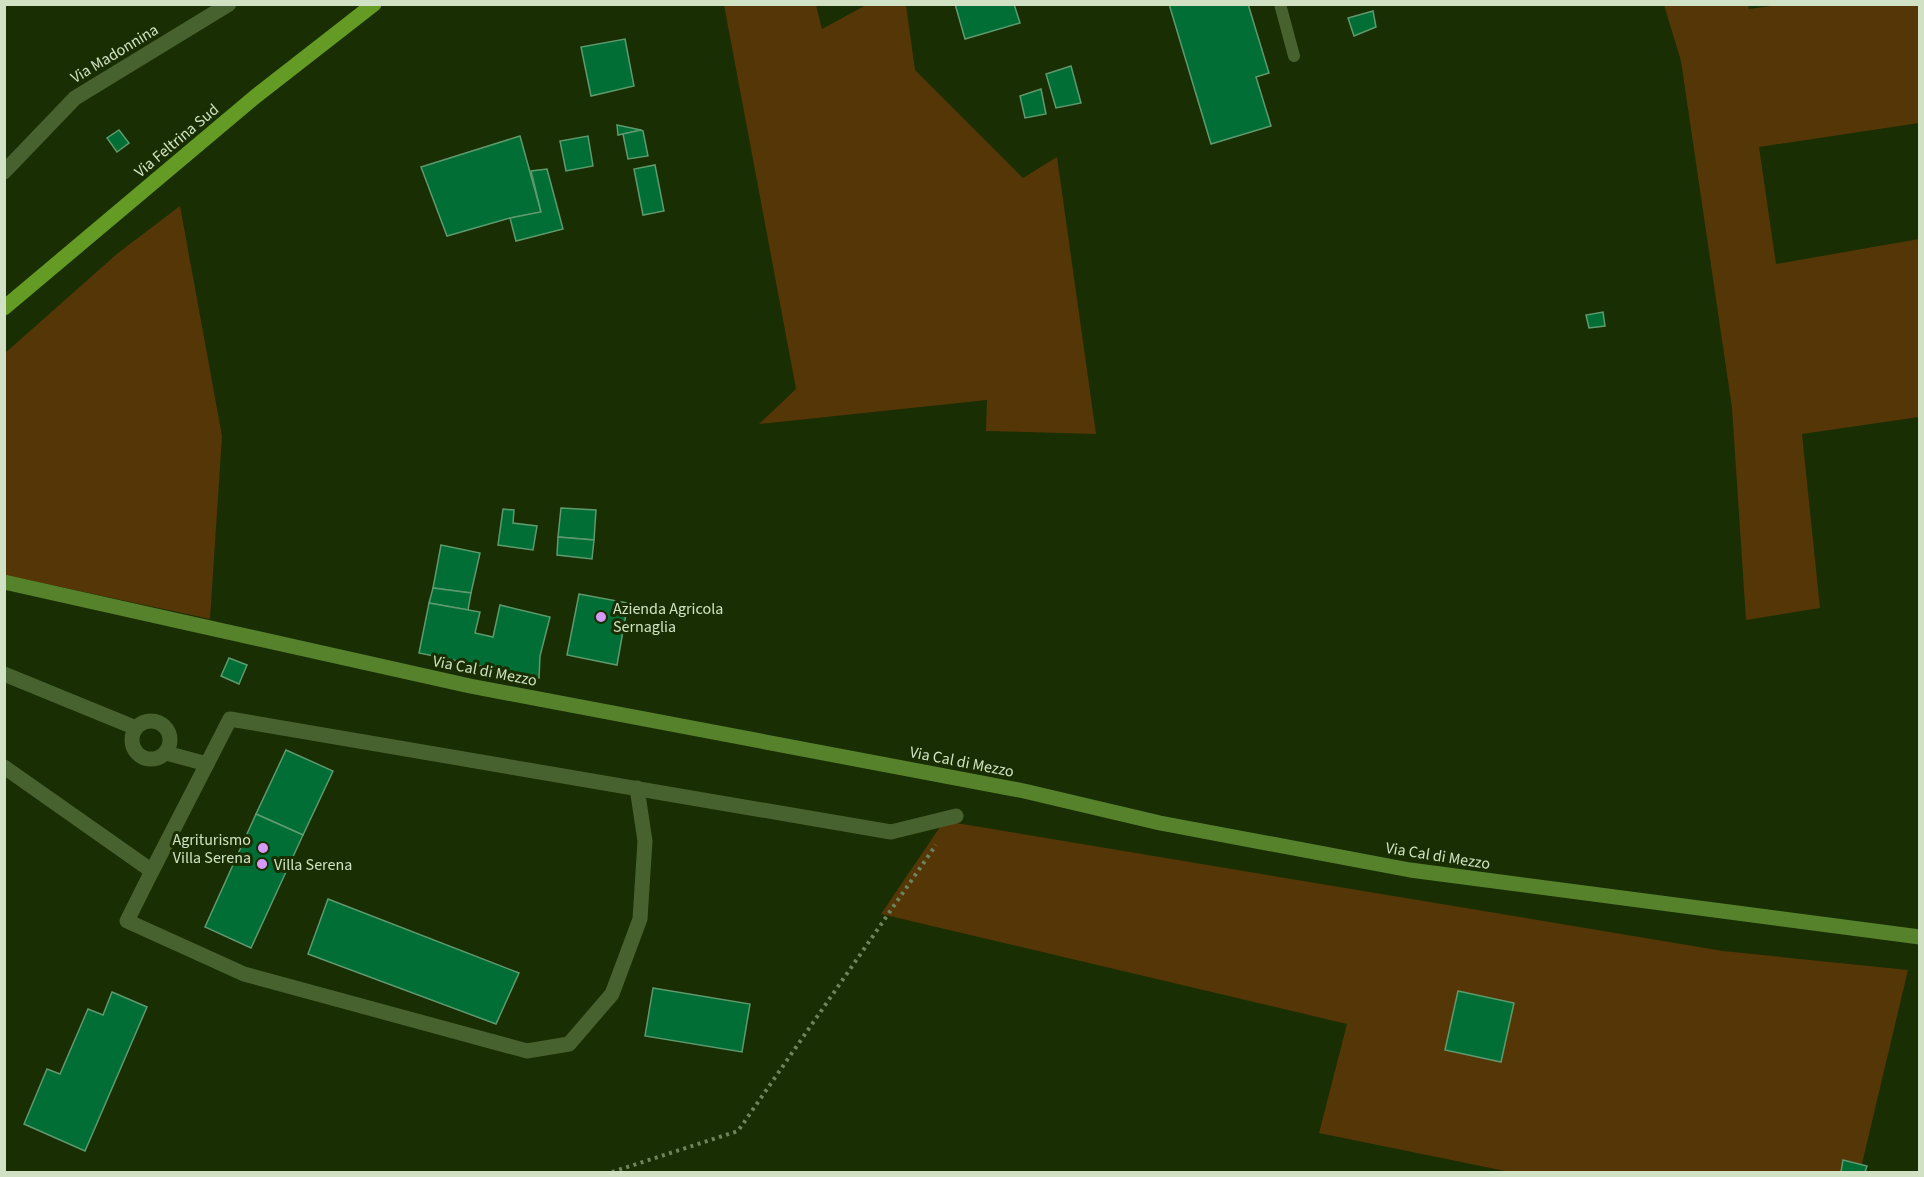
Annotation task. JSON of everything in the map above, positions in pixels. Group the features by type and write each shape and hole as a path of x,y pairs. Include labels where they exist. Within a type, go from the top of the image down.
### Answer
{"main road":[{"name":"Via Feltrina Sud","path":"4,308 256,96 374,4"}],"street":[{"name":"Via Madonnina","path":"4,172 75,98 229,4"},
{"name":"Via Cal di Mezzo","path":"4,582 470,686 1024,791 1160,823 1410,870 1920,937"},
{"path":"4,674 136,728"},
{"path":"637,788 645,841 640,919 612,994 569,1044 527,1051 244,974 127,921 230,718 637,788 891,832 956,816"},
{"path":"147,721 161,723 169,734 171,742 166,753 153,760 140,756 132,744 136,728 147,721"},
{"path":"166,753 207,764"},
{"path":"4,767 152,871"}],"lane":[{"path":"1280,4 1294,57"}],"path":[{"path":"612,1173 738,1131 956,816"}],"shaded area":[{"path":"1785,4 1919,5 1919,123 1759,147 1776,264 1919,239 1919,417 1802,434 1820,608 1746,620 1732,408 1681,61 1664,5 1748,5 1749,9"},
{"path":"724,5 816,5 822,29 866,5 906,5 915,70 1023,178 1057,157 1096,434 986,431 987,400 759,424 796,389"},
{"path":"180,206 222,436 210,619 5,575 4,354 118,253"},
{"path":"944,821 1723,951 1908,970 1860,1172 1510,1172 1319,1133 1347,1024 881,914"}],"building":[{"path":"955,4 1014,4 1020,23 965,39"},
{"path":"1169,4 1248,4 1269,73 1256,77 1271,126 1211,144"},
{"path":"1373,11 1376,27 1354,36 1348,18"},
{"path":"625,39 634,86 591,96 581,47"},
{"path":"1071,66 1081,103 1056,108 1046,74"},
{"path":"1041,89 1046,114 1025,118 1020,96"},
{"path":"617,125 641,130 618,135"},
{"path":"119,130 129,143 117,152 107,138"},
{"path":"641,130 648,156 628,159 623,134"},
{"path":"520,136 541,212 510,218 447,236 421,167"},
{"path":"588,136 593,166 566,171 560,141"},
{"path":"655,165 664,211 643,215 634,169"},
{"path":"547,169 563,229 516,241 510,218 541,212 531,171"},
{"path":"1603,312 1605,326 1589,328 1586,315"},
{"path":"561,508 596,510 594,540 558,537"},
{"path":"503,509 514,510 513,523 537,526 533,550 498,545"},
{"path":"558,537 594,540 592,559 557,555"},
{"path":"441,545 480,553 471,593 433,588"},
{"path":"433,588 471,593 468,610 429,603"},
{"path":"579,594 628,603 617,665 567,655"},
{"path":"429,603 480,612 475,633 493,637 500,605 550,617 540,656 539,678 419,653"},
{"path":"229,658 247,665 239,684 221,676"},
{"path":"286,750 333,771 303,835 256,814"},
{"name":"Villa Serena","path":"256,814 303,835 251,948 205,927"},
{"path":"328,899 519,973 496,1024 308,954"},
{"path":"653,988 750,1004 742,1052 645,1036"},
{"path":"1458,991 1514,1003 1501,1062 1445,1050"},
{"path":"112,992 147,1007 85,1151 24,1124 47,1069 60,1074 88,1009 103,1015"},
{"path":"1843,1160 1867,1166 1865,1172 1841,1172"}],"place":[{"name":"Azienda Agricola Sernaglia","path":"601,617"},
{"name":"Agriturismo Villa Serena","path":"263,848"},
{"name":"Villa Serena","path":"262,864"}]}
